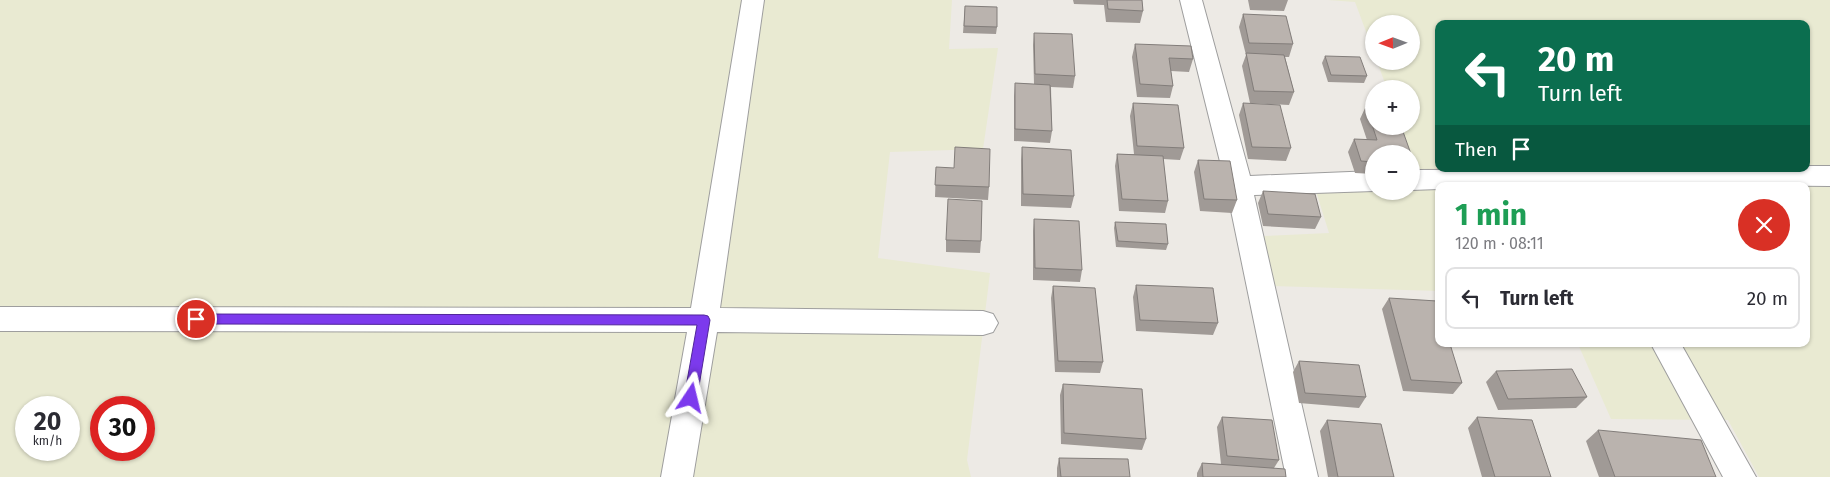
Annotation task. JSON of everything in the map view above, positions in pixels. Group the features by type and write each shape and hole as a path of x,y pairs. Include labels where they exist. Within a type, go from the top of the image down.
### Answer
{"street":[{"path":"677,477 704,320 753,0"},
{"path":"1191,0 1239,186 1302,477"},
{"path":"1420,180 1576,180 1830,176"},
{"path":"1239,186 1365,181"},
{"path":"0,319 704,320 983,323"},
{"path":"1668,347 1740,477"}],"green space":[{"path":"0,0 952,0 949,49 998,48 983,149 890,152 878,258 990,273 967,460 971,477 0,477"},
{"path":"1328,0 1830,0 1830,477 1759,477 1728,420 1611,419 1579,347 1810,347 1810,182 1435,182 1435,291 1272,286 1264,236 1329,233 1315,188 1365,188 1365,200 1420,200 1420,187 1423,187 1420,179 1420,145 1408,145 1404,135 1420,135 1420,80 1384,80 1380,70 1420,70 1420,15 1365,15 1365,29 1355,2"}],"building":[{"path":"1107,0 1142,0 1143,11 1108,9"},
{"path":"965,6 997,7 997,27 964,26"},
{"path":"1243,14 1286,16 1293,44 1249,43"},
{"path":"1034,33 1072,34 1075,76 1035,74"},
{"path":"1135,44 1191,46 1193,59 1169,58 1173,86 1140,84"},
{"path":"1246,53 1284,55 1294,92 1254,91"},
{"path":"1325,56 1360,57 1367,76 1331,75"},
{"path":"1015,83 1050,85 1052,131 1015,129"},
{"path":"1133,103 1178,105 1184,148 1137,146"},
{"path":"1243,103 1280,105 1291,148 1252,147"},
{"path":"1375,135 1404,135 1408,145 1365,145 1365,161 1361,161 1354,139 1377,140"},
{"path":"955,147 990,149 989,187 935,185 936,167 954,168"},
{"path":"1022,147 1071,150 1074,196 1023,194"},
{"path":"1117,154 1163,156 1168,201 1122,199"},
{"path":"1198,160 1230,161 1237,200 1204,199"},
{"path":"1263,191 1315,194 1321,217 1268,214"},
{"path":"948,199 982,201 981,241 946,240"},
{"path":"1034,219 1079,221 1082,270 1035,268"},
{"path":"1115,222 1166,224 1168,244 1118,241"},
{"path":"1136,285 1213,288 1218,323 1140,320"},
{"path":"1053,286 1095,288 1103,362 1058,361"},
{"path":"1389,298 1435,301 1435,347 1451,347 1462,383 1411,380"},
{"path":"1299,361 1359,365 1366,397 1305,393"},
{"path":"1572,369 1587,397 1508,399 1496,371"},
{"path":"1063,384 1142,389 1146,439 1064,433"},
{"path":"1222,417 1272,420 1279,460 1227,456"},
{"path":"1477,417 1532,420 1551,477 1495,477"},
{"path":"1327,420 1381,424 1394,477 1338,477"},
{"path":"1598,430 1701,440 1716,477 1615,477"},
{"path":"1059,458 1128,459 1130,477 1061,477"},
{"path":"1202,463 1285,469 1286,477 1203,477"}],"route":[{"path":"196,319 704,320 691,398"}]}
